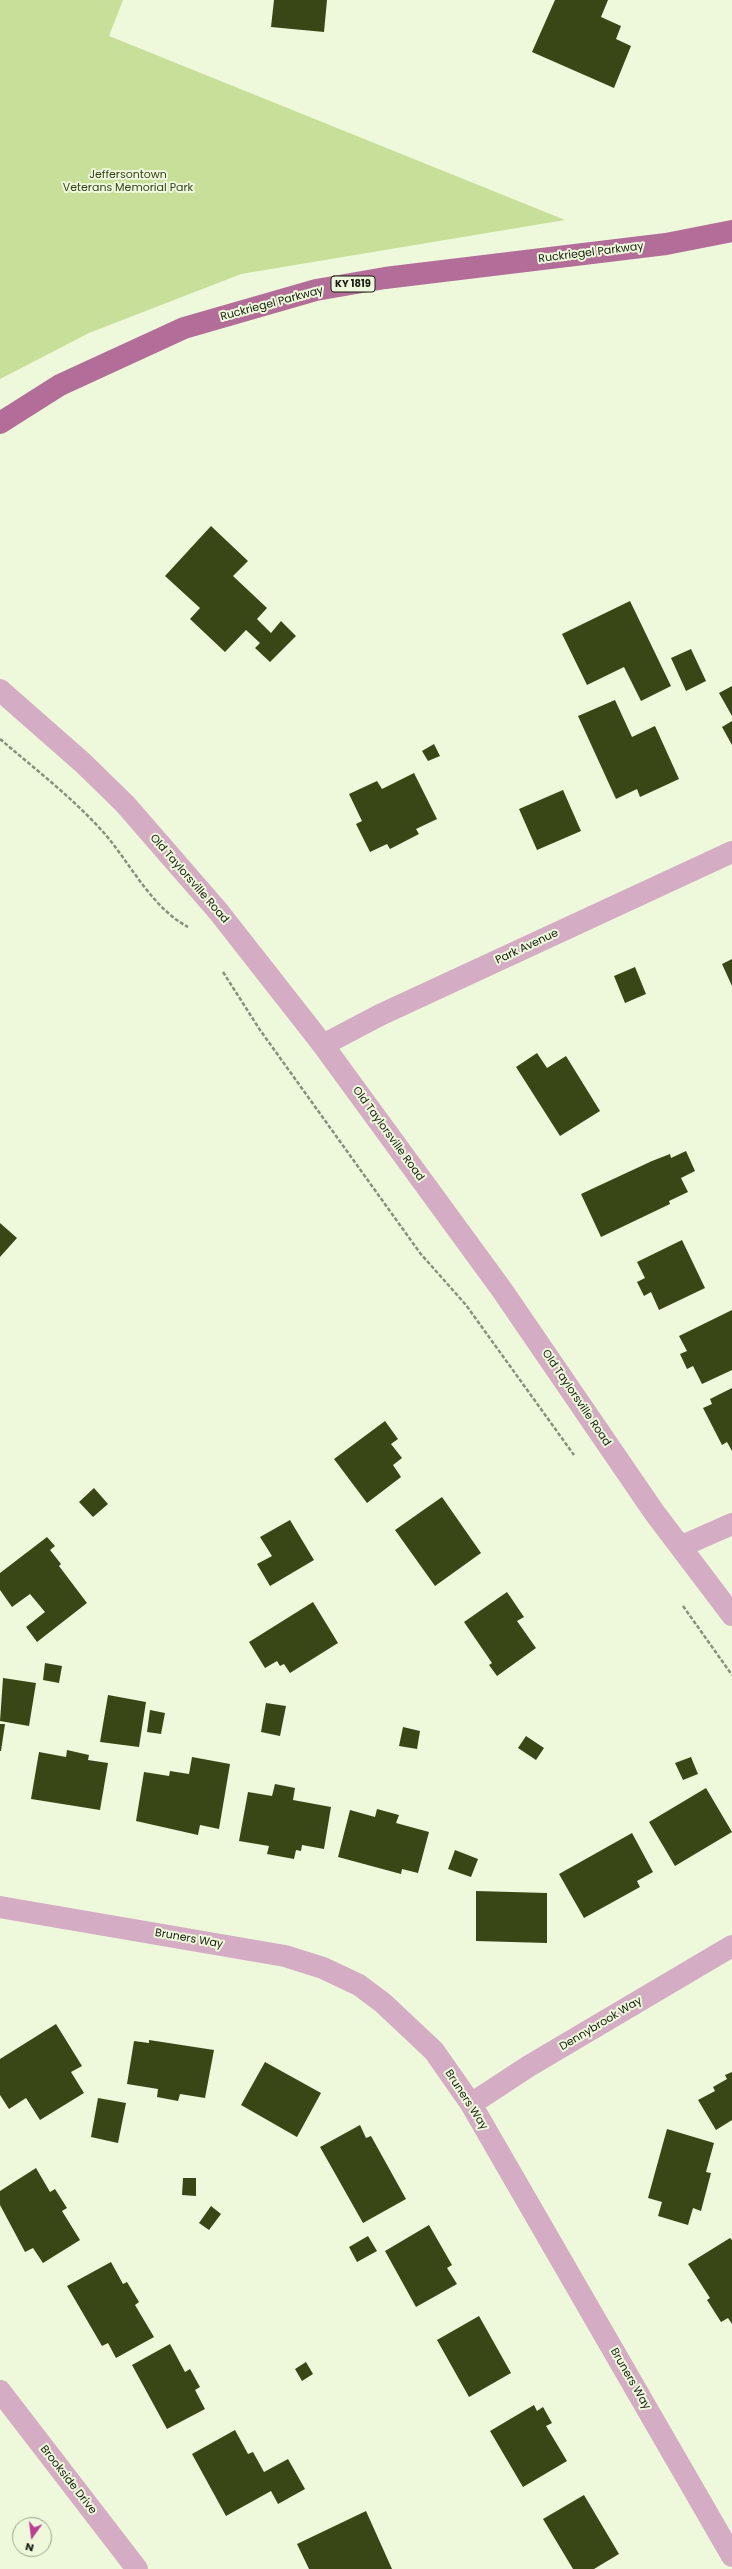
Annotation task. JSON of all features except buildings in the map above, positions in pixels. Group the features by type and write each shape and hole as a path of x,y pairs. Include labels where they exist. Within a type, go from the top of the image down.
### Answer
{"main road":[{"name":"Ruckriegel Parkway","path":"0,423 60,385 184,328 316,290 385,278 666,244 732,231"}],"street":[{"name":"Old Taylorsville Road","path":"0,690 83,762 125,804 218,911 323,1045 502,1290 654,1512 682,1546 732,1616"},
{"name":"Park Avenue","path":"323,1045 380,1015 732,852"},
{"path":"682,1546 732,1524"},
{"name":"Bruners Way","path":"0,1907 285,1956 323,1968 359,1985 383,2003 434,2051 471,2104 732,2556"},
{"name":"Dennybrook Way","path":"471,2104 529,2066 732,1946"},
{"name":"Brookside Drive","path":"0,2391 137,2569"}],"path":[{"path":"0,739 58,788 104,833 160,906 192,929"},
{"path":"221,968 260,1030 415,1247 466,1305 578,1460"},
{"path":"678,1599 732,1675"}],"green space":[{"name":"Jeffersontown Veterans Memorial Park","path":"0,0 123,0 109,36 565,220 241,274 89,333 0,379"}]}
